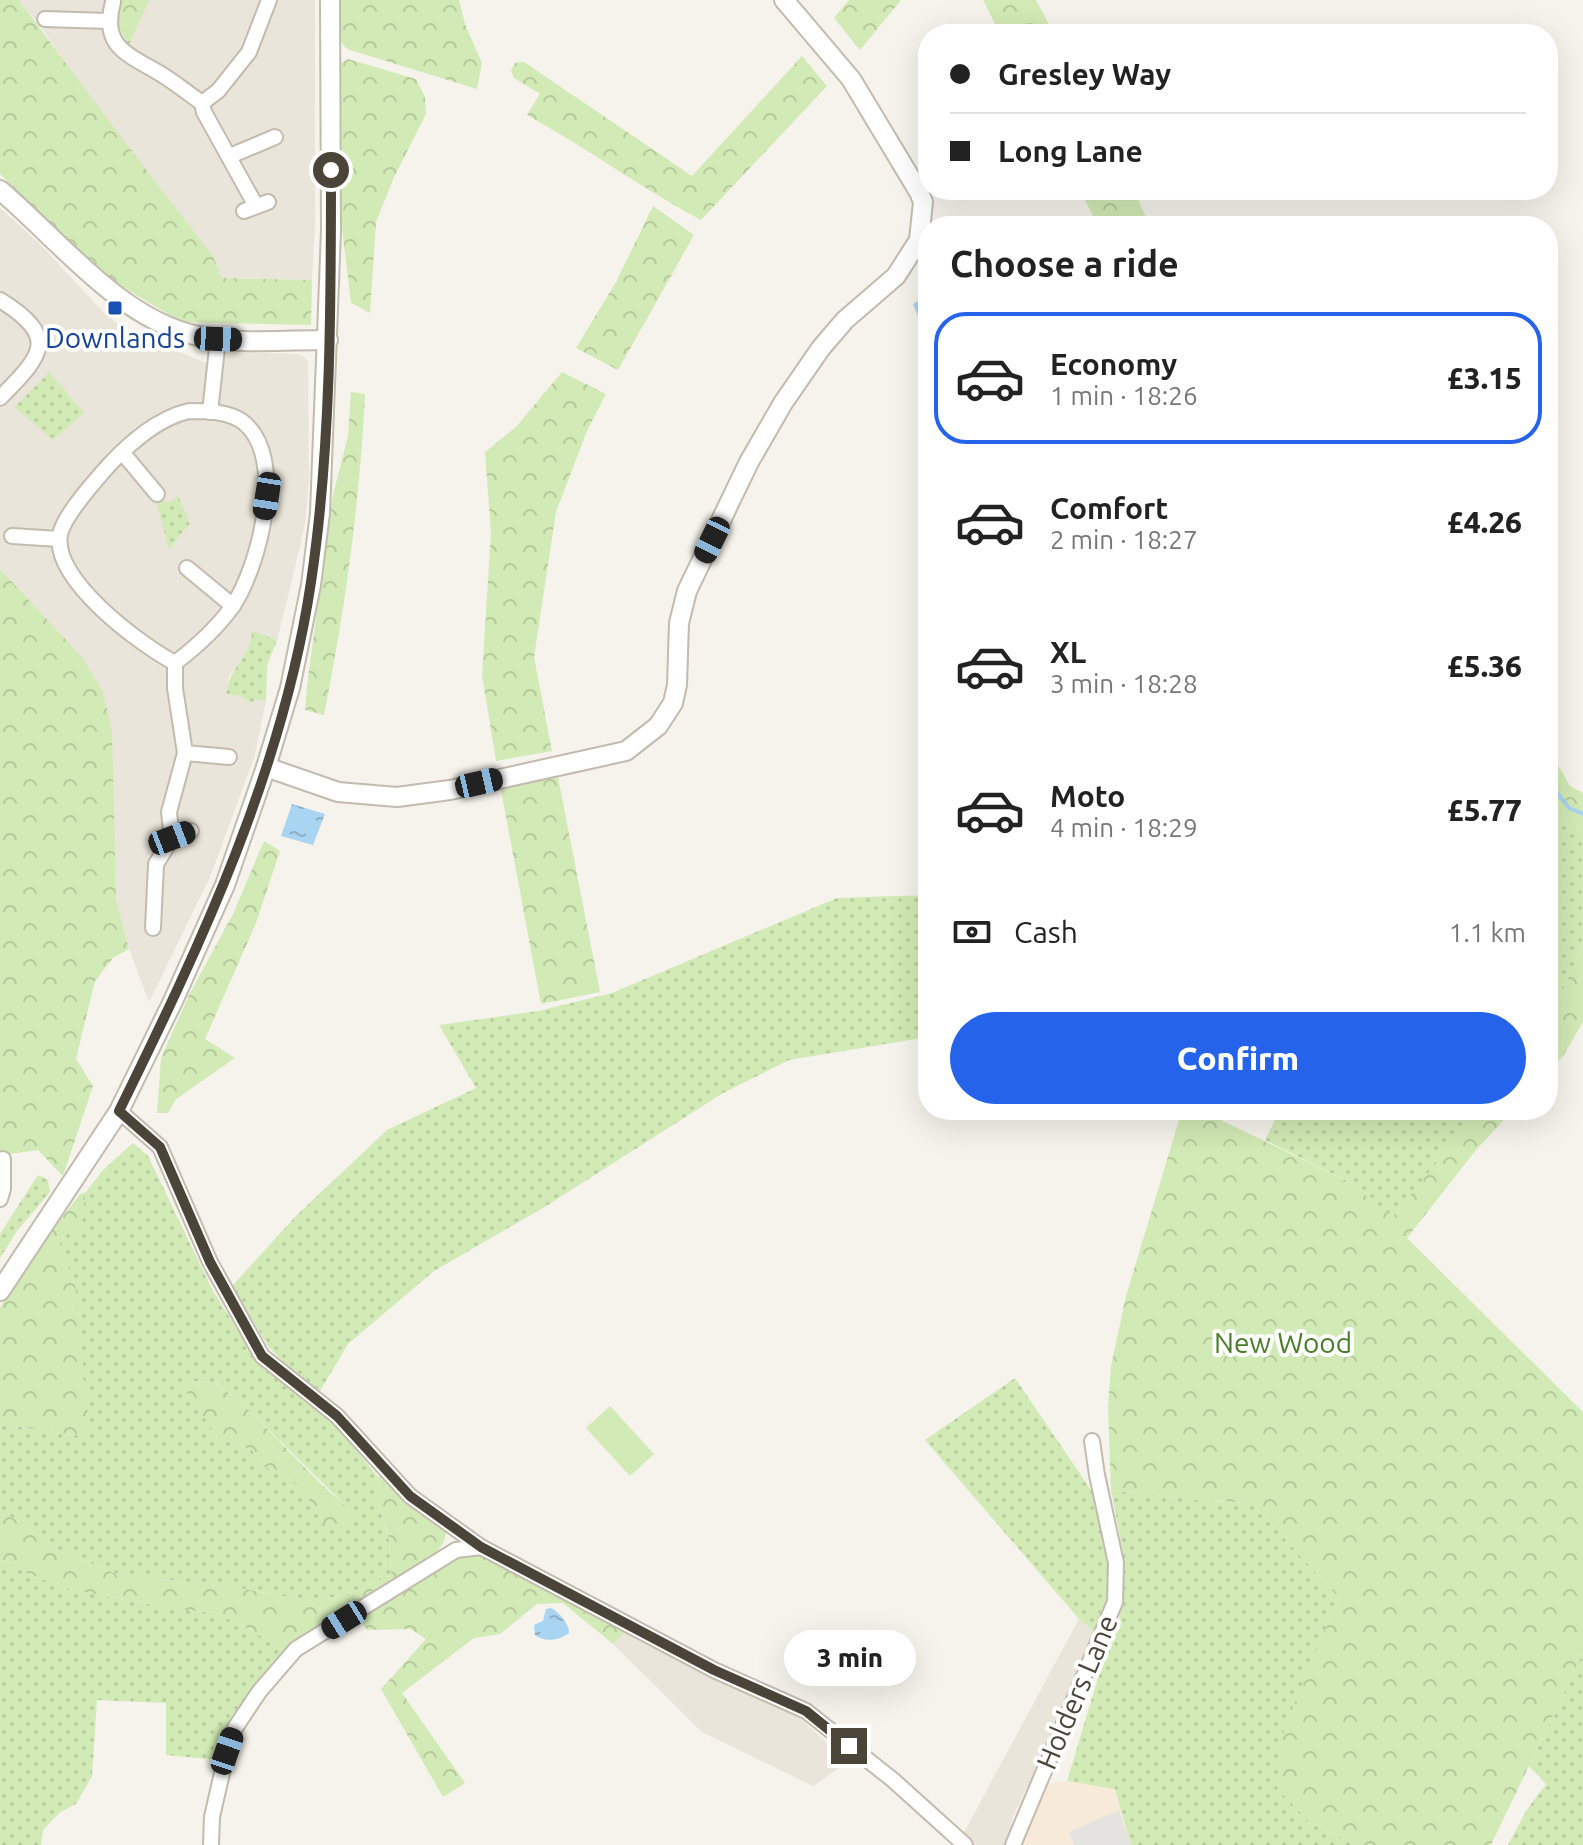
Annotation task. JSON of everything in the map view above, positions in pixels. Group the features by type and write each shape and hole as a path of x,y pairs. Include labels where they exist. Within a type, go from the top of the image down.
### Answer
{"street":[{"path":"202,103 218,91 249,52 269,0"},
{"path":"0,1291 119,1111 225,885 290,688 311,585 320,513 331,231 330,0"},
{"path":"784,0 851,79 918,190"},
{"path":"113,2 108,21 115,43 202,103 204,112 256,206"},
{"path":"45,19 68,13 108,21"},
{"path":"230,156 271,135"},
{"path":"0,190 130,306 168,326 218,339 328,340"},
{"path":"266,767 338,792 397,797 450,790 626,751 658,726 673,703 677,685 679,623 687,591 749,462 783,403 821,348 845,320 896,276 918,242"},
{"path":"0,300 23,315 36,330 39,342 34,363 0,398"},
{"path":"210,412 218,339"},
{"path":"189,411 210,412 230,416 253,433 266,477 267,496 254,563 233,606 197,645 175,663 152,651 76,582 63,556 59,539 63,526 122,452 170,415 189,411"},
{"path":"122,452 157,494"},
{"path":"12,536 59,539"},
{"path":"187,568 233,606"},
{"path":"172,838 169,812 185,753 175,688 175,663"},
{"path":"185,753 229,757"},
{"path":"153,928 146,911 156,864 172,838 191,831"},
{"path":"119,1111 160,1147 210,1262 262,1356 337,1416 410,1496 481,1547 714,1670 806,1711 893,1780 965,1845"},
{"path":"0,1199 3,1159"},
{"name":"Holders Lane","path":"1013,1845 1115,1602 1116,1563 1099,1490 1092,1441"},
{"path":"211,1845 212,1817 235,1728 245,1709 296,1649 456,1550 481,1547"}],"shaded area":[{"path":"19,0 315,0 312,280 222,278 213,256 84,90"},
{"path":"0,208 39,243 105,314 126,330 204,362 223,364 226,356 236,352 296,354 308,362 309,479 305,524 287,601 277,640 252,632 253,641 229,677 226,690 226,694 241,696 251,703 255,699 266,701 254,758 210,877 149,1002 129,949 116,899 82,657 0,569"},
{"path":"1079,1619 1099,1636 1014,1814 1006,1845 971,1845 962,1836"},
{"path":"626,1631 708,1675 758,1696 801,1719 848,1762 813,1786 702,1732 613,1644"},
{"path":"1067,1781 1115,1789 1131,1845 1016,1845 1042,1784"},
{"path":"1119,1810 1131,1845 1074,1845 1069,1832"}],"green space":[{"path":"0,0 19,0 213,256 222,278 312,280 311,325 181,322 105,276 0,174"},
{"path":"118,0 149,0 129,45 114,20"},
{"path":"340,0 459,0 465,24 482,63 477,89 347,49 340,41"},
{"path":"849,0 901,0 860,50 834,18"},
{"path":"983,0 1036,0 1049,24 995,24"},
{"path":"802,56 827,86 701,220 527,115 540,94 514,78 511,70 515,63 524,62 692,176"},
{"path":"348,59 416,79 425,97 426,114 394,177 376,222 370,313 351,303 342,228 341,63"},
{"path":"1085,200 1138,200 1146,216 1093,216"},
{"path":"653,206 694,235 618,370 576,348 616,282"},
{"path":"49,372 84,413 53,440 15,407"},
{"path":"562,372 606,394 587,431 556,512 534,657 552,751 496,761 482,675 491,532 485,452 516,427"},
{"path":"351,392 365,394 359,475 345,595 324,715 305,710 307,686 332,499 348,436"},
{"path":"178,496 190,523 169,549 156,501 170,502"},
{"path":"0,569 82,657 102,690 112,729 116,899 129,949 113,958 95,981 76,1059 93,1086 63,1176 38,1150 10,1154 0,1188"},
{"path":"252,631 277,640 267,666 266,701 255,699 251,703 241,696 226,694 231,676 249,646"},
{"path":"1558,765 1570,786 1583,793 1583,832 1573,831 1558,822"},
{"path":"558,777 600,992 541,1004 501,790"},
{"path":"1558,822 1573,831 1583,832 1583,944 1558,1000"},
{"path":"264,841 280,851 256,923 205,1039 235,1058 176,1099 168,1113 157,1113 161,1058 189,995 233,914"},
{"path":"918,895 918,1039 789,1060 723,1093 543,1208 434,1271 348,1344 320,1391 289,1368 268,1346 232,1286 296,1216 387,1130 476,1088 439,1025 538,1011 612,993 837,898"},
{"path":"1583,944 1583,1022 1558,1061 1558,1000"},
{"name":"New Wood","path":"1179,1120 1221,1120 1351,1183 1392,1218 1471,1120 1504,1120 1476,1150 1407,1238 1583,1412 1583,1653 1491,1845 1357,1845 1308,1821 1277,1788 1284,1730 1319,1641 1340,1599 1251,1502 1206,1501 1111,1490 1108,1407 1111,1366 1126,1296"},
{"path":"1275,1120 1471,1120 1392,1219 1351,1183 1265,1140"},
{"path":"133,1143 148,1156 212,1289 259,1365 333,1422 378,1477 379,1504 389,1540 391,1574 349,1595 307,1601 229,1586 118,1575 57,1549 15,1519 0,1514 0,1424 82,1436 75,1283 59,1246 83,1209 85,1193 104,1169","holes":["191,1381 216,1383 242,1403 357,1517 327,1527 307,1497 289,1478 263,1466 252,1450 217,1436 184,1388"]},
{"path":"38,1175 48,1180 50,1192 17,1231 0,1258 0,1234"},
{"path":"85,1193 82,1228 65,1233 59,1246 75,1283 89,1424 82,1436 0,1424 0,1308 16,1278 80,1194"},
{"path":"1015,1378 1093,1493 1101,1517 1108,1542 1112,1580 1099,1636 1079,1619 925,1440"},
{"path":"191,1381 215,1383 242,1403 321,1484 357,1516 345,1529 327,1527 307,1497 289,1478 263,1466 252,1450 217,1436 183,1387"},
{"path":"610,1406 654,1454 630,1476 586,1428"},
{"path":"382,1469 446,1529 443,1542 429,1559 284,1651 250,1629 215,1613 72,1590 26,1573 0,1558 0,1514 15,1519 57,1549 118,1575 229,1586 307,1601 349,1595 391,1574 389,1540 377,1487"},
{"path":"1111,1490 1206,1501 1251,1502 1340,1599 1319,1641 1308,1821 1357,1845 1131,1845 1115,1789 1067,1781 1105,1655 1119,1623 1123,1552"},
{"path":"484,1551 626,1631 613,1644 563,1603 537,1604 500,1634 474,1638 402,1693 465,1783 443,1797 381,1689 426,1639 410,1629 367,1630 360,1619 458,1558"},
{"path":"0,1558 26,1573 72,1590 215,1613 250,1629 284,1651 244,1701 219,1760 166,1755 166,1703 97,1700 92,1776 76,1804 59,1813 43,1830 41,1845 0,1845"},
{"path":"1583,1653 1583,1845 1508,1845 1526,1811 1546,1784 1529,1766"}],"water":[{"path":"292,804 325,814 313,845 281,836"},
{"path":"551,1608 563,1619 569,1633 548,1640 535,1635 534,1625 543,1621 546,1609"}],"waterway":[{"path":"1558,794 1569,808 1583,814"}],"place":[{"name":"Downlands","path":"115,308"}],"route":[{"path":"331,170 328,361 320,513 311,585 290,688 225,885 119,1111 160,1147 210,1262 262,1356 337,1416 410,1496 481,1547 714,1670 806,1711 849,1746"}]}
